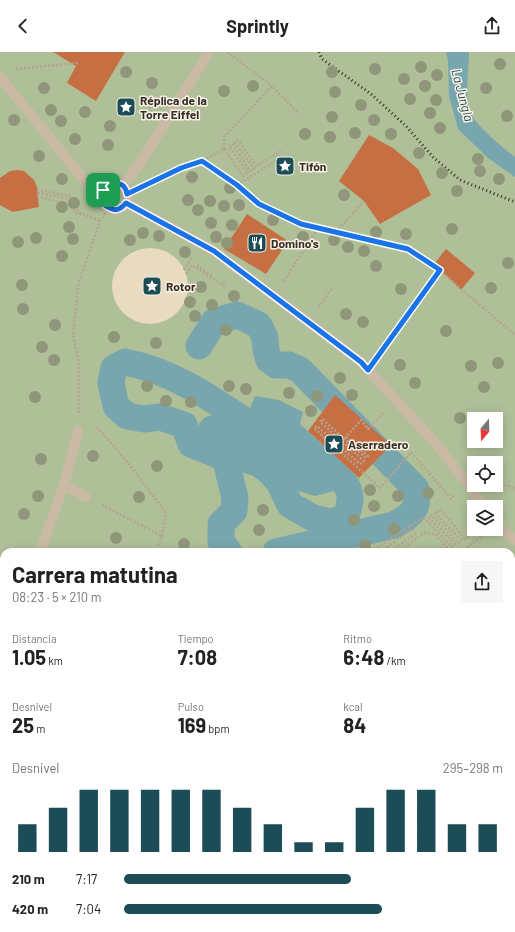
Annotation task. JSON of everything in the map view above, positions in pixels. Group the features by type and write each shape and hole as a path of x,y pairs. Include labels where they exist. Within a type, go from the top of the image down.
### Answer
{"street":[{"path":"210,52 139,164 125,194 122,208 115,210 108,208 104,203 101,196 103,190 108,185 115,183 125,194 214,251 361,362 439,447 480,500"},
{"path":"0,77 85,181 103,190"},
{"path":"41,548 64,486 78,431"},
{"path":"64,486 86,497"},
{"path":"503,530 515,540"}],"path":[{"path":"227,52 272,86 299,114"},
{"path":"14,69 78,63"},
{"path":"272,86 224,137 224,149 244,176 248,173 229,146 233,144 250,171 254,169 235,142 238,140 256,166 281,152"},
{"path":"125,194 181,168 202,161 224,149"},
{"path":"237,185 284,156"},
{"path":"202,161 237,185 259,204 301,224 408,249 440,270 515,335"},
{"path":"37,190 76,197"},
{"path":"80,213 76,200 37,195 70,205 76,213 87,215 100,221"},
{"path":"336,232 364,201"},
{"path":"78,431 79,365 73,335 78,285 100,221 108,208"},
{"path":"293,266 318,227"},
{"path":"368,370 440,270"},
{"path":"323,302 332,288"},
{"path":"395,400 368,429 361,420 346,437 368,456 366,458 322,419 320,422 364,461 360,464 317,426 314,428 380,488 411,452"},
{"path":"79,408 84,413"},
{"path":"94,425 125,459 166,513 162,536 157,548"},
{"path":"86,497 162,536"},
{"path":"377,548 423,517 452,547 455,544 429,518 432,515 458,543 461,540 435,513 441,510 465,539 469,536"},
{"path":"386,548 412,529 415,534 396,548"},
{"path":"403,548 424,533 435,534 447,548"},
{"path":"466,548 484,536"}],"green space":[{"path":"0,52 515,52 515,548 0,548"}],"shaded area":[{"path":"150,248 164,251 177,259 185,272 188,286 185,300 177,313 164,321 150,324 136,321 123,313 115,300 112,286 115,272 123,259 136,251"}],"water":[{"name":"La Jungla","path":"446,52 469,52 467,93 471,114 485,131 515,157 515,177 488,158 458,129 449,96 448,60"},
{"path":"255,396 279,400 303,412 300,424 347,467 351,478 338,490 315,496 298,491 283,471 262,455 247,449 238,439"}],"building":[{"path":"53,52 125,52 96,101 67,83 76,66"},
{"path":"369,135 393,148 418,169 431,195 380,224 364,201 339,181"},
{"path":"10,171 24,171 34,180 37,187 39,207 13,212 0,205 0,178"},
{"name":"Domino's","path":"247,214 288,241 266,274 224,249"},
{"path":"446,249 475,273 461,290 434,264"},
{"path":"335,395 391,445 359,478 308,431"}],"waterway":[{"name":"Aserradero","path":"199,346 214,322 237,315 259,325 265,338 269,360 276,365 289,365 300,370 416,489 417,502 413,511 394,525 293,548"},
{"name":"Aserradero","path":"226,548 221,542 221,524 234,511 235,498 226,461 218,455 191,444 184,425 160,417 144,419 127,416 116,406 111,383 114,368 125,362 146,367 166,375 204,394 276,441"},
{"name":"Aserradero","path":"212,429 229,436 236,444 239,453 248,460 258,463 269,471 279,482 290,505 313,518 331,522 345,518 349,507 349,490 339,478 314,463"}],"railway":[{"path":"319,52 322,59 371,94 406,126 433,157 460,180 515,202"}],"place":[{"name":"Réplica de la Torre Eiffel","path":"126,107"},
{"name":"Tifón","path":"285,166"},
{"name":"Domino's","path":"257,243"},
{"name":"Rotor","path":"152,286"},
{"name":"Aserradero","path":"334,444"}],"route":[{"path":"202,161 237,185 259,204 301,224 408,249 440,270 368,370 361,362 214,251 126,203 122,208 115,210 108,208 101,196 103,190 108,185 115,183 122,186 127,191 127,194 181,168 202,161"}]}
